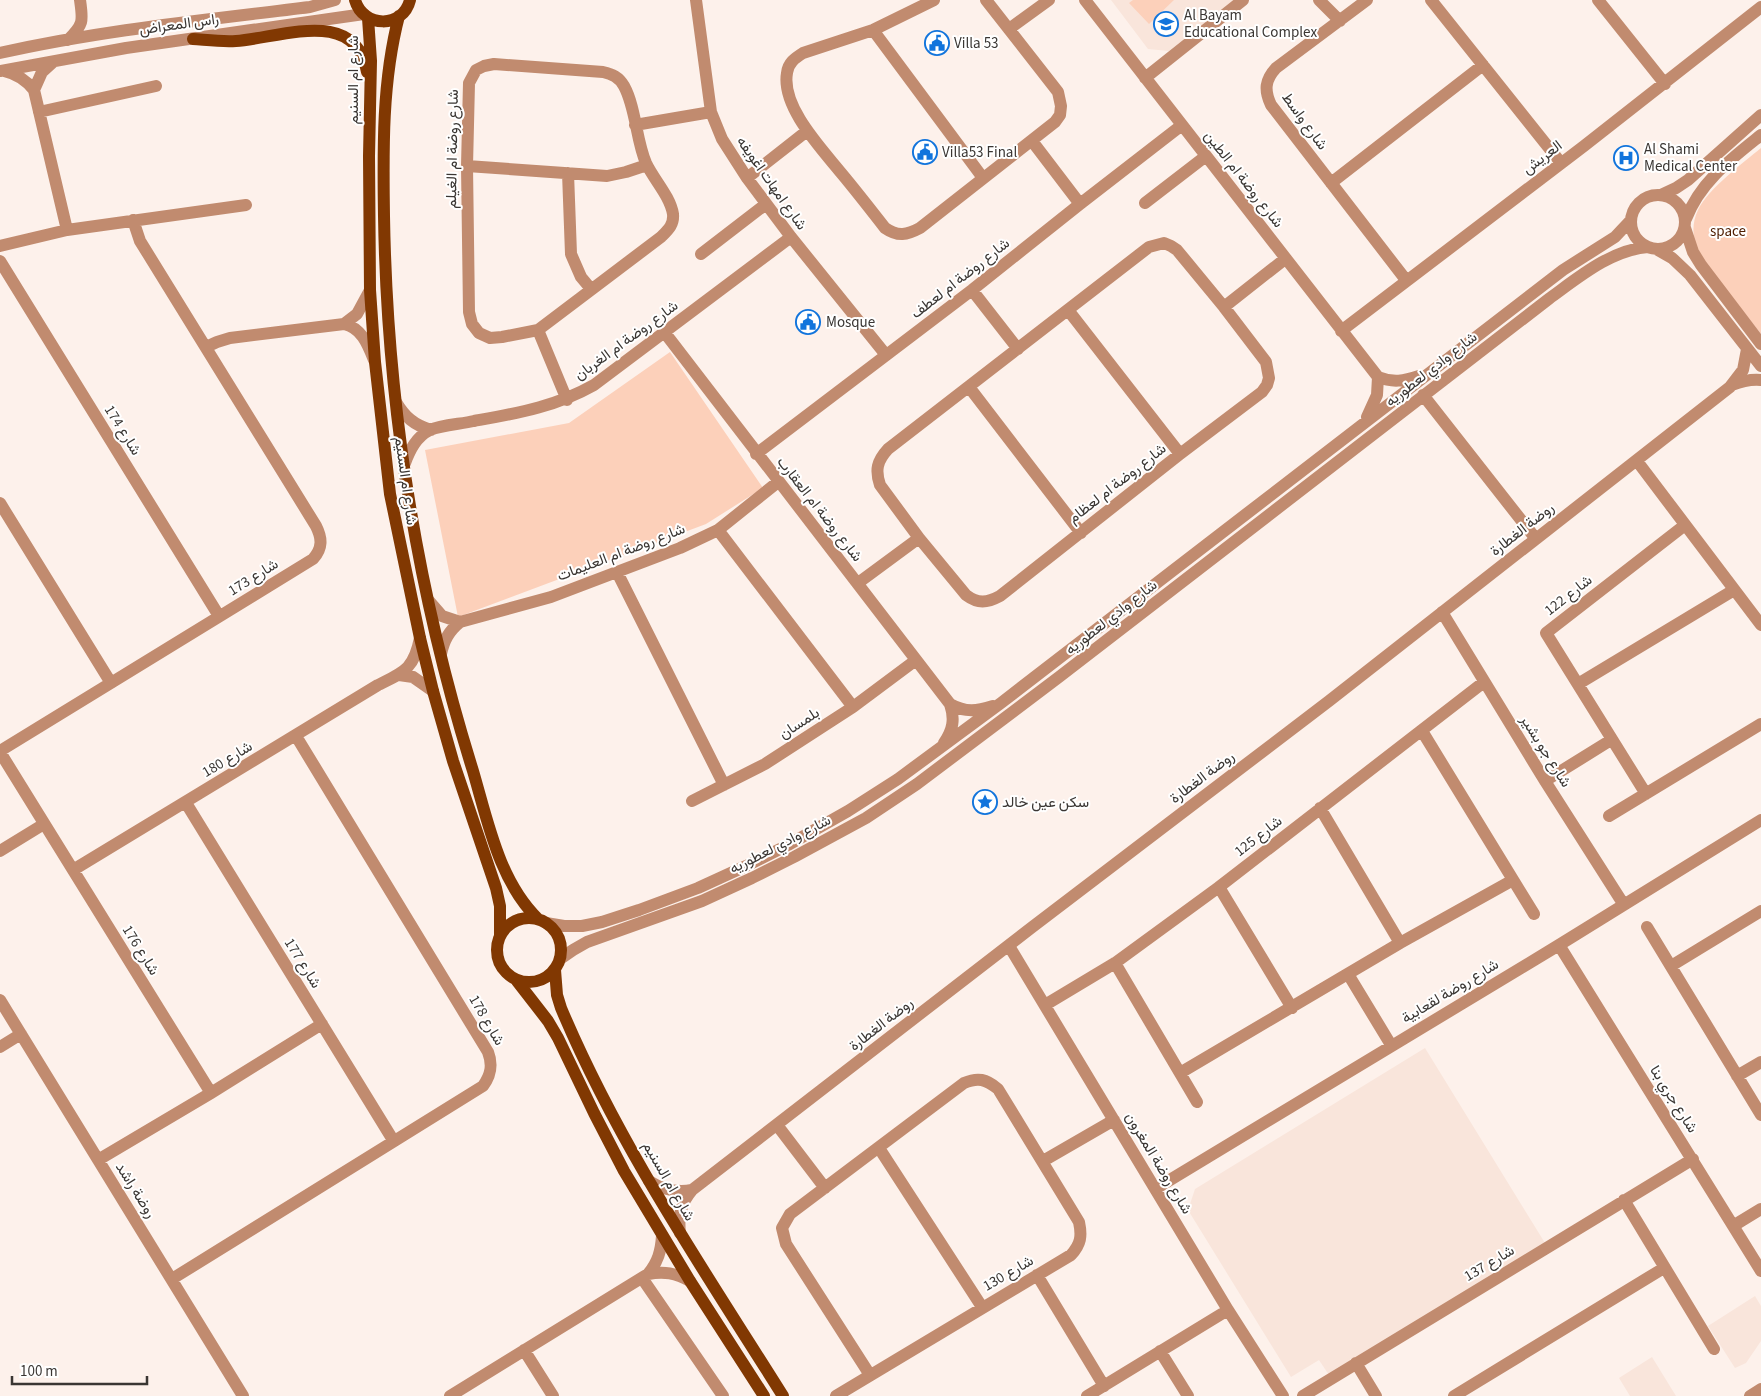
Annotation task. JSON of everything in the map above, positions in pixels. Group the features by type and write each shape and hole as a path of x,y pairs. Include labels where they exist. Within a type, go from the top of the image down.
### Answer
{"main road":[{"path":"355,0 359,9 366,16 384,22 400,16"},
{"name":"شارع ام السنيم","path":"410,0 405,11 400,16 394,37 387,86 384,183 388,310 396,402 413,527 459,727 504,868 521,900 542,921"},
{"name":"شارع ام السنيم","path":"366,16 371,45 369,156 370,290 375,362 390,494 433,691 453,761 496,888 500,906 500,935"},
{"path":"193,39 234,41 310,31 336,32 349,38 362,55 371,96"},
{"path":"525,918 542,921 554,930 559,939 562,949 558,964 548,977 538,982 527,983 517,981 507,975 500,966 497,946 500,935 515,921 525,918"},
{"name":"شارع ام السنيم","path":"558,964 557,995 561,1008 570,1031 608,1108 649,1181 783,1396"},
{"path":"517,981 539,1008 558,1038 624,1171 662,1236 764,1396"}],"street":[{"path":"68,40 77,31 83,20 80,0"},
{"name":"راس المعراض","path":"0,52 106,34 310,7 335,0"},
{"name":"شارع امهات اغويفه","path":"696,0 711,112 722,139 747,178 791,237 886,355"},
{"path":"934,0 873,30 803,53 794,59 786,74 789,98 807,130 885,228 892,233 900,235 920,228 1032,141 1055,122 1060,115 1058,92 986,0"},
{"path":"1009,28 1049,0"},
{"name":"شارع روضة ام الطين","path":"1085,0 1378,377"},
{"path":"1145,78 1243,0"},
{"path":"1320,0 1340,21"},
{"name":"شارع واسط","path":"1367,0 1276,68 1266,83 1266,94 1271,105 1406,280"},
{"path":"1431,0 1561,163"},
{"path":"1598,0 1665,84"},
{"name":"العريش","path":"1341,331 1665,84 1761,6"},
{"name":"راس المعراض","path":"1,71 56,60 193,39 366,16"},
{"path":"83,20 94,29 106,34"},
{"path":"873,30 983,178"},
{"path":"34,90 42,72 56,60"},
{"name":"شارع روضة ام الغيلم","path":"494,64 612,74 619,78 624,86 635,125 647,165 673,214 670,229 538,330 490,338 479,333 472,324 469,312 467,166 469,84 476,70 494,64"},
{"path":"1331,183 1483,65"},
{"path":"1,71 20,76 34,90 67,230"},
{"path":"39,112 156,86"},
{"path":"635,125 711,112"},
{"path":"1761,116 1688,180 1661,195 1644,199 1635,209 1631,220 1635,237 1641,243 1672,258 1690,274 1761,366"},
{"name":"شارع روضة ام لعطف","path":"756,454 972,290 1182,125"},
{"path":"747,178 807,130"},
{"path":"1653,248 1667,248 1675,244 1682,237 1685,224 1699,192 1761,135"},
{"path":"1032,141 1080,204"},
{"path":"1146,203 1206,156"},
{"path":"467,166 568,174 617,175 647,165"},
{"path":"568,174 571,254 581,277 591,289"},
{"path":"1661,195 1670,198 1683,210 1693,252 1760,342"},
{"path":"701,254 766,204"},
{"path":"0,246 67,230 246,205"},
{"name":"شارع 173","path":"0,751 313,559 320,549 320,537 316,526 140,241 133,220"},
{"name":"شارع وادي لعطوريه","path":"542,921 564,926 582,926 602,922 698,888 788,845 848,811 898,779 1001,703 1563,270 1615,237 1631,220"},
{"name":"شارع روضة ام الغربان","path":"430,430 534,410 567,400 594,385 791,237"},
{"name":"شارع روضة ام لعظام","path":"1164,244 1171,246 1177,250 1224,307 1266,362 1269,378 1267,385 1262,392 1000,596 981,603 966,596 919,538 880,485 877,466 880,457 888,449 1068,310 1149,247 1164,244"},
{"name":"شارع وادي لعطوريه","path":"558,964 573,950 587,942 702,901 736,886 794,858 866,818 917,784 1059,677 1423,395 1574,281 1624,252 1635,248 1653,248"},
{"path":"1224,307 1285,259"},
{"name":"شارع 174","path":"0,261 219,616"},
{"path":"344,324 357,314 370,290"},
{"path":"972,290 1018,349"},
{"path":"1068,310 1180,454"},
{"path":"206,347 230,338 344,324 353,327 362,336 375,362"},
{"path":"538,330 567,400"},
{"name":"شارع روضة ام العقارب","path":"665,333 756,454 950,704"},
{"name":"روضة الغطارة","path":"680,1232 680,1210 684,1199 692,1190 1442,612 1730,386 1742,370 1747,349"},
{"path":"1364,423 1375,403 1378,377 1386,381 1402,381 1428,373"},
{"name":"روضة الغطارة","path":"1730,386 1752,379 1761,380"},
{"path":"969,387 1081,533"},
{"path":"1423,395 1536,539"},
{"path":"396,402 409,420 430,430"},
{"path":"405,463 416,441 430,430"},
{"path":"1637,460 1761,625"},
{"name":"شارع روضة ام العليمات","path":"460,622 551,597 680,548 718,530 778,482"},
{"path":"0,503 110,684"},
{"name":"شارع 122","path":"1646,794 1546,633 1685,525"},
{"path":"718,530 853,707"},
{"path":"858,583 919,538"},
{"path":"617,572 724,785"},
{"path":"1578,684 1734,590"},
{"path":"429,601 442,616 460,622 447,636 441,654"},
{"name":"شارع جو بشير","path":"1442,612 1545,781 1624,905"},
{"name":"شارع 180","path":"73,870 378,685 399,675 412,664 416,657 420,638"},
{"name":"بلمسان","path":"692,801 765,764 853,707 916,660"},
{"path":"399,675 420,680 433,691"},
{"name":"شارع 125","path":"1045,1005 1115,963 1218,887 1484,682"},
{"path":"950,704 966,711 975,711 1001,703"},
{"path":"940,749 953,728 953,713 950,704"},
{"path":"1609,816 1761,724"},
{"path":"1422,730 1534,914"},
{"name":"شارع 178","path":"172,1279 393,1140 483,1086 489,1078 491,1061 482,1044 296,736"},
{"path":"1545,781 1611,740"},
{"name":"شارع 176","path":"0,751 211,1093"},
{"name":"شارع 177","path":"186,803 393,1140"},
{"path":"1320,808 1400,943"},
{"name":"شارع روضة لقعابية","path":"1155,1189 1559,945 1761,820"},
{"path":"0,851 44,824"},
{"path":"1180,1073 1400,943 1513,880"},
{"path":"1218,887 1292,1008"},
{"path":"1671,966 1761,911"},
{"path":"1647,927 1761,1116"},
{"name":"شارع جري بنا","path":"1559,945 1693,1159 1761,1272"},
{"name":"شارع روضة المغرون","path":"1009,946 1228,1310 1283,1396"},
{"path":"1115,963 1197,1102"},
{"path":"1348,974 1391,1045"},
{"name":"روضة راشد","path":"0,1000 243,1396"},
{"path":"98,1160 322,1024"},
{"path":"0,1047 21,1034"},
{"path":"1737,1076 1761,1062"},
{"name":"شارع 130","path":"836,1396 1071,1255 1081,1241 1079,1222 998,1089 990,1082 972,1079 964,1083 790,1214 782,1228 786,1244 870,1375"},
{"path":"1043,1161 1114,1120"},
{"path":"777,1125 825,1188"},
{"path":"879,1148 982,1307"},
{"name":"شارع 137","path":"1303,1396 1693,1159"},
{"path":"649,1181 670,1191 692,1190"},
{"path":"1624,1200 1714,1349"},
{"path":"1733,1226 1761,1209"},
{"path":"645,1276 659,1256 662,1236"},
{"path":"1454,1396 1664,1268"},
{"path":"450,1396 645,1276 659,1272 670,1273 690,1281"},
{"path":"1037,1275 1104,1386"},
{"path":"645,1276 723,1396"},
{"path":"1087,1396 1228,1310"},
{"path":"524,1350 553,1396"},
{"path":"1160,1351 1188,1396"},
{"path":"1356,1363 1376,1396"},
{"path":"1750,1396 1761,1389"}],"shaded area":[{"name":"Al Bayam Educational Complex","path":"1111,0 1235,0 1169,51 1148,49"},
{"path":"1425,1048 1545,1243 1329,1375 1319,1360 1291,1377 1188,1210 1195,1189"},
{"path":"1755,1296 1761,1306 1761,1341 1746,1363 1735,1368 1708,1326"},
{"path":"1652,1357 1676,1396 1630,1396 1619,1378"}],"green space":[{"path":"1133,0 1174,0 1149,24 1129,3"},
{"name":"space","path":"1761,148 1761,334 1712,274 1700,254 1696,244 1694,222 1698,210 1710,194 1726,177"},
{"path":"670,352 763,488 706,524 458,617 425,450 569,423"}],"place":[{"name":"Al Bayam Educational Complex","path":"1166,24"},
{"name":"Villa 53","path":"937,43"},
{"name":"Villa53 Final","path":"925,152"},
{"name":"Al Shami Medical Center","path":"1626,158"},
{"name":"Mosque","path":"808,322"},
{"name":"سكن عين خالد","path":"985,802"}]}
